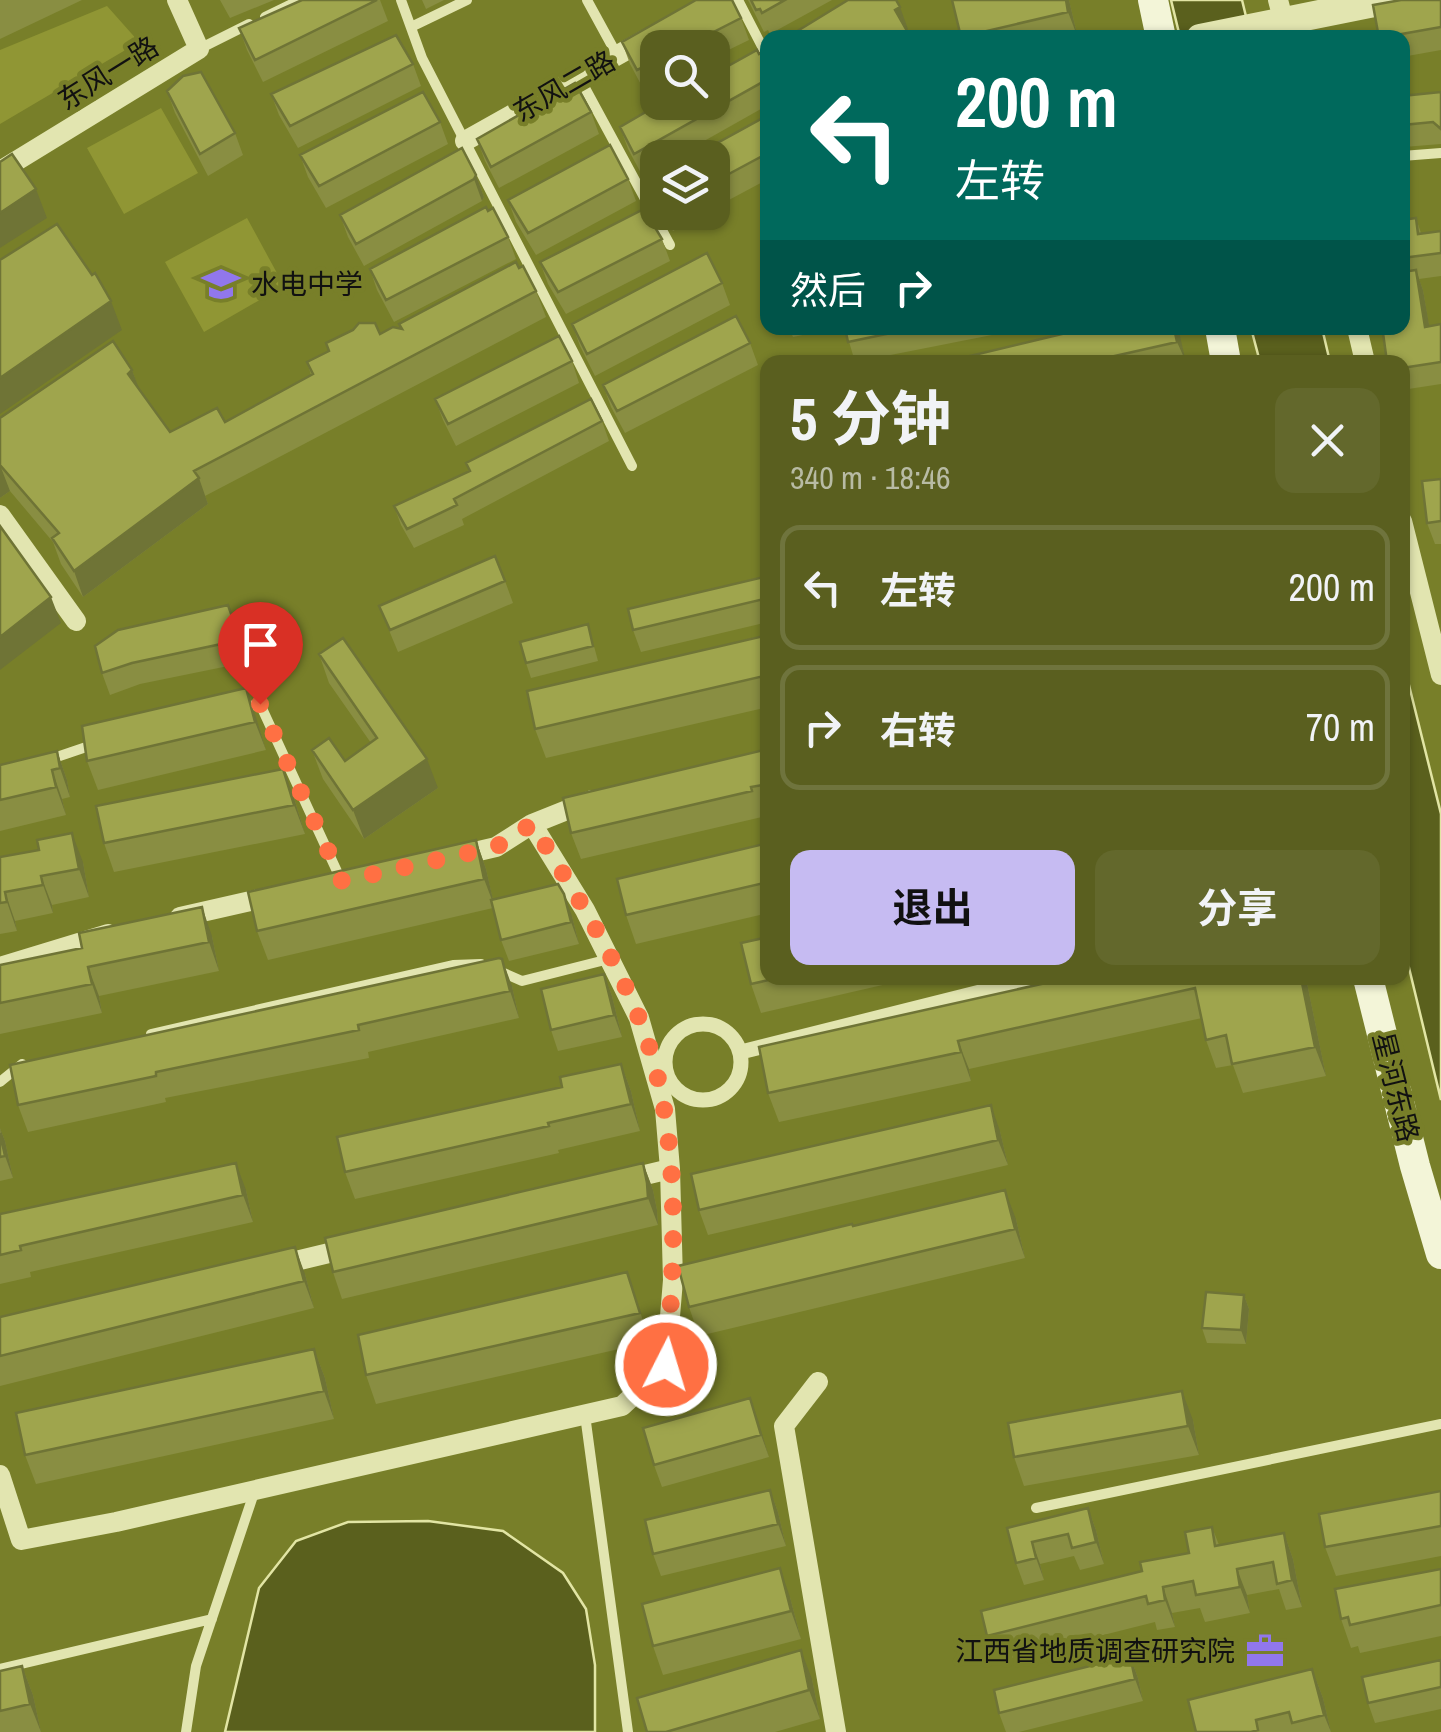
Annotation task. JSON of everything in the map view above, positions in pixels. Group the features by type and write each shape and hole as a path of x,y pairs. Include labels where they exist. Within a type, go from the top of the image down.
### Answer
{"main road":[{"path":"1153,0 1159,30"},
{"name":"星河东路","path":"1370,985 1441,1254"}],"street":[{"name":"东风一路","path":"0,172 199,49 177,0"},
{"path":"1236,30 1389,0"},
{"name":"东风二路","path":"465,142 666,28"},
{"path":"0,515 76,621"},
{"path":"1410,553 1441,675"},
{"path":"438,860 496,847 532,824 620,792"},
{"path":"0,1475 11,1542 622,1406 666,1365 673,1280 664,1109 639,1018 585,910 532,824"},
{"path":"159,922 287,893"},
{"path":"0,967 122,930"},
{"path":"741,1052 1008,985"},
{"path":"708,1023 728,1031 741,1052 736,1083 709,1101 686,1098 672,1087 663,1060 677,1032 708,1023"},
{"path":"612,1183 670,1168"},
{"path":"249,1272 383,1240"},
{"path":"818,1382 784,1426 836,1732"}],"lane":[{"path":"199,49 300,0"},
{"path":"401,0 422,58 632,466"},
{"path":"411,27 467,0"},
{"path":"586,0 617,55"},
{"path":"738,0 760,43"},
{"path":"579,77 670,246"},
{"path":"1410,155 1441,153"},
{"path":"223,712 260,704 342,881"},
{"path":"28,768 113,738"},
{"path":"133,1038 453,964 482,964 522,980 609,959"},
{"path":"0,1082 20,1064 39,1060"},
{"path":"584,1415 628,1732"},
{"path":"1036,1508 1441,1424"},
{"path":"186,1732 196,1666 255,1490"},
{"path":"0,1668 212,1619"}],"shaded area":[{"path":"1171,0 1242,0 1249,30 1178,30"},
{"path":"107,6 139,42 0,124 0,50"},
{"path":"161,108 198,173 124,214 87,148"},
{"path":"247,218 284,286 204,332 165,262"},
{"path":"1253,335 1324,335 1328,355 1258,355"},
{"path":"1410,689 1441,814 1441,1100 1410,972"},
{"path":"428,1521 503,1531 563,1573 586,1609 595,1665 595,1732 225,1732 259,1588 296,1541 348,1522"}],"building":[{"path":"302,0 377,0 255,60 239,28"},
{"path":"696,0 732,0 741,18 717,30 643,30"},
{"path":"751,0 785,0 762,13"},
{"path":"848,0 896,0 900,7 895,10 906,30 799,30"},
{"path":"952,0 1066,0 1068,12 991,30 959,30"},
{"path":"1441,0 1441,27 1410,32 1378,30 1373,5"},
{"path":"640,32 640,69 637,70 622,42"},
{"path":"396,35 413,64 290,126 271,94"},
{"path":"757,50 760,83 730,100 730,65"},
{"path":"201,72 235,133 200,154 167,91 183,76"},
{"path":"575,83 591,112 491,167 477,139"},
{"path":"423,92 440,122 319,186 300,155"},
{"path":"1441,92 1441,129 1433,122 1410,124 1410,95"},
{"path":"640,115 640,120 695,120 659,140 640,140 640,151 634,154 620,127"},
{"path":"760,119 760,157 730,173 730,140 723,140"},
{"path":"610,145 628,179 528,233 508,200"},
{"path":"462,148 476,175 474,179 356,244 340,215"},
{"path":"12,154 36,189 0,213 0,162"},
{"path":"486,207 488,211 493,208 508,237 386,300 370,269"},
{"path":"640,211 640,230 657,230 662,239 558,292 540,262"},
{"path":"1416,218 1418,234 1441,231 1441,253 1410,257 1410,219"},
{"path":"57,224 111,301 0,378 0,260"},
{"path":"707,253 722,283 587,354 572,324"},
{"path":"516,262 519,268 523,266 536,291 194,471 199,478 74,571 52,538 59,533 0,465 0,418 113,341 132,370 128,374 170,432 217,408 225,422 313,374 307,362 329,351 326,343 359,323 375,323 380,334 393,327 402,329 399,324"},
{"path":"1416,270 1425,327 1441,324 1441,362 1410,367 1410,355 1386,355 1383,335 1410,335 1410,271"},
{"path":"736,316 750,343 617,411 603,385"},
{"path":"846,335 882,335 848,342"},
{"path":"1058,335 1176,335 1177,342 1119,355 974,355"},
{"path":"559,336 572,361 448,424 435,399"},
{"path":"591,399 602,421 454,499 457,505 407,529 394,506 470,471 466,463"},
{"path":"1441,479 1441,521 1427,523 1422,481"},
{"path":"0,526 51,597 0,637"},
{"path":"495,556 505,581 390,630 379,606"},
{"path":"760,578 760,600 633,630 628,609"},
{"path":"228,605 240,640 102,673 95,646 118,630"},
{"path":"588,624 593,646 526,663 520,642"},
{"path":"760,637 760,677 535,729 527,691"},
{"path":"343,638 427,759 353,810 312,750 329,738 345,761 377,738 319,654"},
{"path":"246,688 255,722 87,761 82,726"},
{"path":"57,751 60,768 52,770 56,787 0,800 0,765"},
{"path":"760,751 760,785 751,787 752,791 571,833 563,798"},
{"path":"283,769 294,805 104,843 96,806"},
{"path":"72,833 79,869 41,876 43,885 5,892 7,902 0,903 0,857 39,850 37,840"},
{"path":"476,840 484,879 257,931 248,892"},
{"path":"760,845 760,884 626,915 617,879"},
{"path":"558,884 571,922 501,940 491,900"},
{"path":"202,907 209,942 88,967 92,984 0,1003 0,965 82,948 79,933"},
{"path":"760,939 760,982 751,984 741,943"},
{"path":"499,958 510,991 358,1025 359,1030 18,1105 10,1065"},
{"path":"604,974 614,1015 551,1030 541,989"},
{"path":"1037,985 1302,985 1315,1047 1232,1064 1226,1035 1206,1040 1195,988 958,1041 961,1052 768,1093 759,1047"},
{"path":"621,1064 631,1104 345,1172 337,1137 562,1087 560,1077"},
{"path":"991,1105 998,1140 699,1210 691,1174"},
{"path":"236,1163 243,1195 20,1246 21,1250 0,1255 0,1214"},
{"path":"643,1163 648,1198 333,1272 325,1238"},
{"path":"1005,1190 1015,1229 689,1307 678,1266"},
{"path":"295,1247 304,1281 0,1356 0,1317"},
{"path":"627,1272 640,1313 366,1375 358,1335"},
{"path":"1206,1292 1244,1295 1241,1330 1202,1328"},
{"path":"314,1349 324,1391 25,1455 16,1413"},
{"path":"1182,1391 1188,1426 1014,1457 1008,1423"},
{"path":"750,1398 761,1435 654,1465 643,1428"},
{"path":"770,1490 778,1524 653,1554 645,1520"},
{"path":"1441,1491 1441,1526 1325,1547 1319,1514"},
{"path":"1088,1508 1096,1542 1072,1548 1068,1534 1032,1542 1036,1558 1016,1563 1007,1528"},
{"path":"1212,1527 1215,1546 1284,1533 1292,1580 1277,1584 1273,1562 1237,1569 1240,1587 1196,1595 1193,1581 1163,1587 1165,1600 1148,1604 1146,1596 987,1636 981,1611 1142,1571 1140,1562 1189,1553 1185,1532"},
{"path":"780,1568 791,1611 653,1646 642,1604"},
{"path":"1441,1569 1441,1605 1350,1625 1348,1617 1341,1619 1335,1589"},
{"path":"801,1650 809,1690 666,1732 647,1732 637,1698"},
{"path":"1130,1656 1135,1679 999,1713 994,1690"},
{"path":"1441,1660 1441,1687 1368,1703 1362,1677"},
{"path":"22,1666 30,1704 0,1711 0,1671"},
{"path":"1312,1669 1324,1715 1292,1723 1289,1712 1256,1720 1258,1730 1251,1732 1196,1732 1188,1700"}],"place":[{"name":"水电中学","path":"221,284"},
{"name":"江西省地质调查研究院","path":"1265,1651"}],"route":[{"path":"260,704 342,881 496,847 532,824 550,852 585,910 639,1018 664,1109 673,1280 666,1365"}]}
